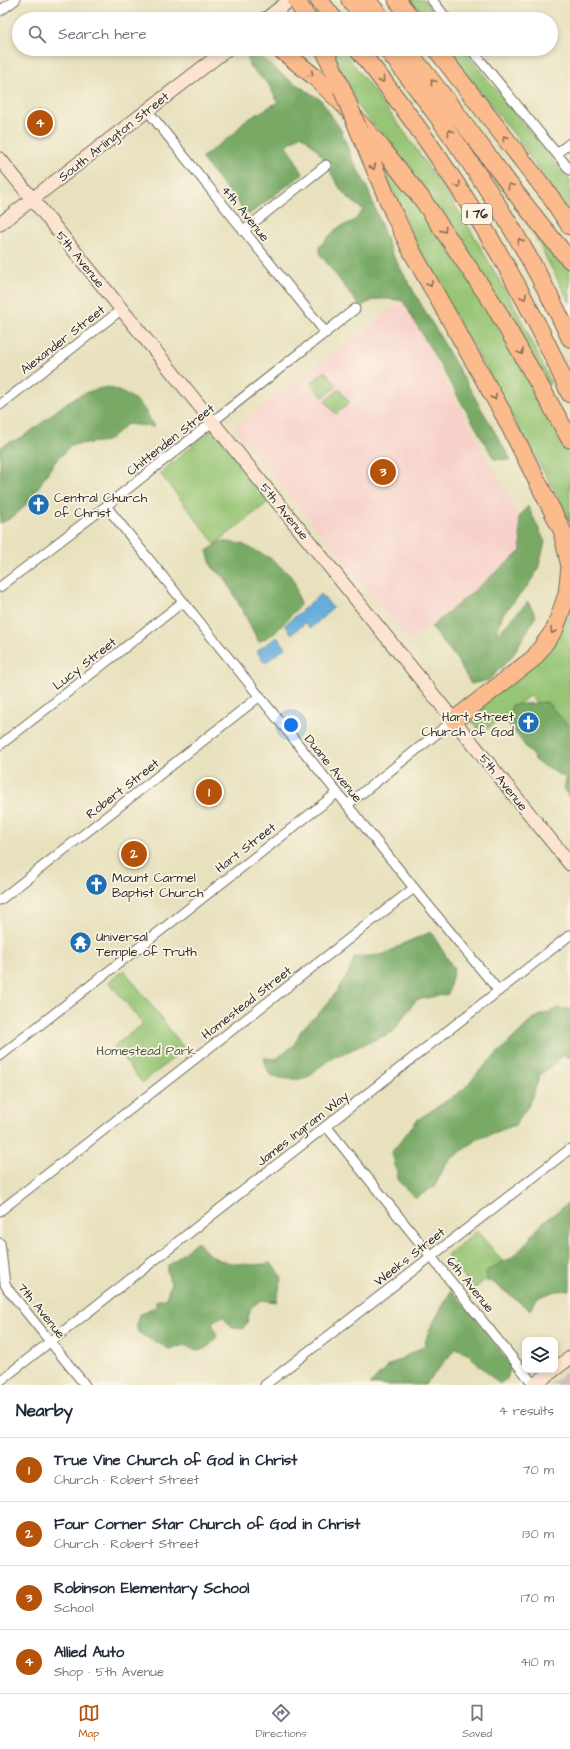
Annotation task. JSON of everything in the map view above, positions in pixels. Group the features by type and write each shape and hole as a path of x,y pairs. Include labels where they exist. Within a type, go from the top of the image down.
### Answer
{"highway":[{"path":"319,0 328,12"},
{"path":"350,0 359,12"},
{"path":"367,0 376,12"},
{"path":"397,0 406,12"},
{"path":"289,56 316,78 342,103 380,146 422,198 494,305 570,439"},
{"path":"327,56 378,179 411,250 504,415 570,546"},
{"name":"I 76","path":"363,56 415,122 472,206 506,263 536,321 570,394"},
{"name":"I 76","path":"392,56 455,139 497,202 539,277 570,338"},
{"path":"412,56 458,114 533,217 570,260"},
{"path":"441,56 550,196 570,226"},
{"path":"454,720 534,658 555,629 567,594 570,566 560,526"}],"street":[{"path":"0,11 14,0"},
{"path":"432,0 441,12"},
{"path":"285,12 299,7"},
{"name":"South Arlington Street","path":"0,224 218,56"},
{"path":"477,56 570,170"},
{"name":"4th Avenue","path":"147,110 243,231 326,332"},
{"path":"557,153 570,142"},
{"name":"5th Avenue","path":"0,159 570,864"},
{"path":"243,231 326,165"},
{"name":"Alexander Street","path":"0,405 122,309"},
{"name":"Chittenden Street","path":"0,587 106,506 355,309"},
{"name":"Duane Avenue","path":"106,506 498,990"},
{"name":"Lucy Street","path":"0,745 183,602"},
{"name":"Robert Street","path":"0,900 260,696"},
{"path":"347,805 454,720"},
{"name":"Hart Street","path":"0,1056 337,793"},
{"name":"Homestead Street","path":"0,1211 414,888"},
{"name":"James Ingram Way","path":"0,1381 570,935"},
{"name":"6th Avenue","path":"326,1126 432,1256 534,1385"},
{"name":"Weeks Street","path":"265,1385 570,1149"},
{"name":"7th Avenue","path":"0,1243 5,1284 7,1288 85,1385"},
{"path":"558,1368 570,1358"},
{"path":"534,1385 551,1373"}],"shaded area":[{"path":"403,301 519,517 521,551 410,642 234,428"},
{"path":"570,1369 570,1385 549,1385"}],"green space":[{"path":"407,0 424,0 433,12 416,12"},
{"path":"248,56 259,56 288,79 321,100 341,130 352,159 367,187 391,252 511,460 494,459 403,301 380,299 371,301 360,307 320,254 319,247 336,229 355,220 363,210 349,199 342,191 321,155 309,142 301,135 287,145 303,174 248,215 201,158 235,133 243,122 278,102 268,84 249,66"},
{"path":"333,56 347,56 405,133 466,222 517,311 551,383 547,384 478,269 393,148 359,108"},
{"path":"452,56 469,56 570,181 570,218 520,142"},
{"path":"374,149 391,168 474,286 556,429 570,460 570,524 557,495 423,259"},
{"path":"532,231 542,234 570,265 570,303"},
{"path":"325,371 337,386 323,397 311,383"},
{"path":"109,387 132,397 137,401 146,411 154,427 127,424 107,441 71,445 52,466 35,493 23,508 9,519 0,523 0,448 22,437 71,400 94,390"},
{"path":"339,389 350,403 336,414 325,401"},
{"path":"212,429 271,500 215,544 160,473"},
{"path":"528,506 545,542 538,569 527,587 503,614 496,635 528,602 536,616 511,658 489,680 471,684 456,658 431,627 521,551 519,517"},
{"path":"221,541 242,544 272,559 294,579 300,605 275,633 259,642 225,578 212,567 207,551"},
{"path":"570,608 570,728 547,702 537,703 530,695 482,733 469,718"},
{"path":"547,702 570,728 570,798 564,789 566,778 538,763 507,722 512,705"},
{"path":"431,932 454,969 448,994 416,1000 393,1032 330,1059 305,1079 274,1077 268,1072 264,1058 276,1059 294,1045 301,1030 332,998 348,974 355,957 382,955 409,941"},
{"name":"Homestead Park","path":"124,970 185,1049 142,1083 114,1046 143,1024 109,982"},
{"path":"558,1008 570,1009 570,1058 564,1055 540,1075 529,1105 515,1125 478,1139 447,1162 435,1186 416,1198 399,1182 392,1152 417,1120 463,1090 480,1070 534,1018"},
{"path":"570,1202 570,1290 556,1291 536,1298 530,1310 491,1281 487,1282 486,1271 511,1258 523,1247 543,1222"},
{"path":"477,1231 505,1264 474,1289 447,1255"},
{"path":"197,1241 209,1254 219,1260 242,1264 271,1263 282,1278 276,1302 262,1300 251,1307 247,1323 242,1329 230,1326 223,1316 212,1322 217,1336 210,1345 204,1349 194,1350 185,1345 169,1349 138,1332 136,1324 139,1315 152,1308 156,1308 156,1301 166,1298 171,1284 167,1272 168,1266"},
{"path":"451,1291 473,1314 511,1366 507,1379 499,1384 467,1353 456,1348 425,1385 369,1385 388,1366 424,1346 429,1330"}],"water":[{"path":"321,594 333,608 311,628 305,623 292,634 285,625"},
{"path":"277,637 286,647 265,663 258,653 258,650"}],"place":[{"name":"Allied Auto","path":"40,123"},
{"name":"Robinson Elementary School","path":"383,472"},
{"name":"Central Church of Christ","path":"39,504"},
{"name":"Hart Street Church of God","path":"529,723"},
{"name":"True Vine Church of God in Christ","path":"209,792"},
{"name":"Four Corner Star Church of God in Christ","path":"134,854"},
{"name":"Mount Carmel Baptist Church","path":"96,884"},
{"name":"Universal Temple of Truth","path":"81,943"}]}
